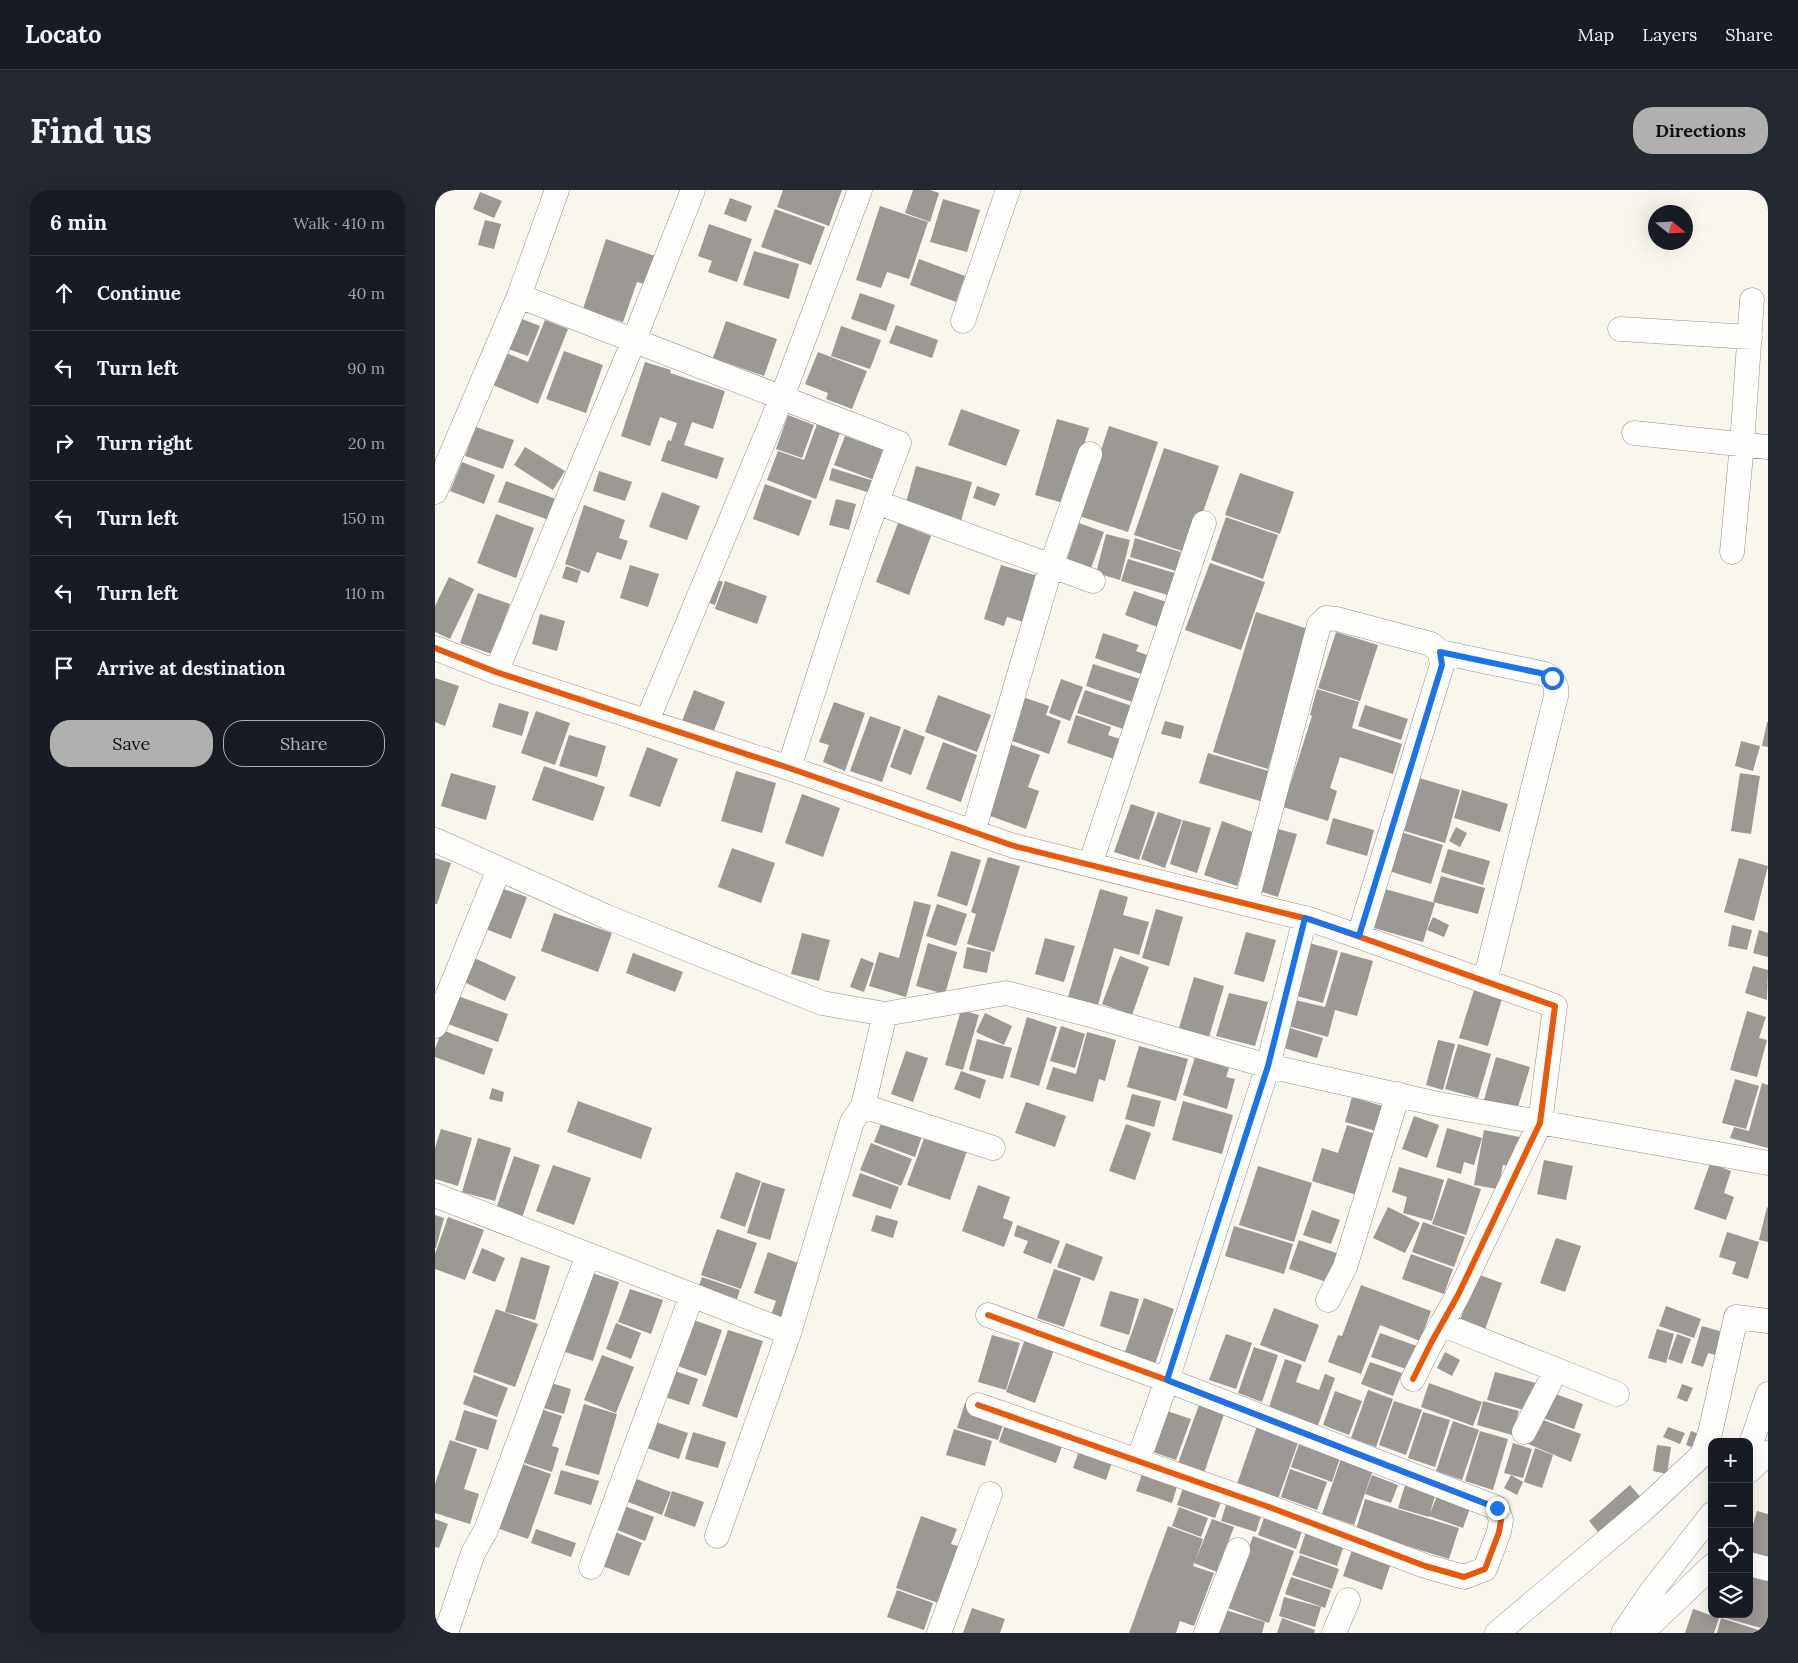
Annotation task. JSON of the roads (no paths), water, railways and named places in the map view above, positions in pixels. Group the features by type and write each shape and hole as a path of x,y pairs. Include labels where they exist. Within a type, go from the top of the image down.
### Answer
{"street":[{"path":"435,492 519,296 557,190"},
{"path":"496,672 634,340 693,190"},
{"path":"647,721 782,397 860,190"},
{"path":"963,321 1007,190"},
{"path":"519,296 899,443 876,502 789,768"},
{"path":"1733,552 1752,300"},
{"path":"1620,329 1750,337"},
{"path":"1634,433 1768,447"},
{"path":"973,832 1051,566 1090,454"},
{"path":"876,502 1093,581"},
{"path":"1090,865 1204,523"},
{"path":"1247,904 1319,625 1326,618 1337,619 1431,644 1440,652 1545,674 1552,678 1556,687 1555,696 1485,981"},
{"path":"435,648 496,672 789,768 1014,846 1305,918 1555,1006 1540,1123 1458,1295 1413,1379"},
{"path":"1359,936 1442,665 1440,652"},
{"path":"435,840 607,917 822,1003 885,1014 1006,993 1268,1066 1439,1104 1768,1163"},
{"path":"435,1026 499,869"},
{"path":"1137,1461 1167,1380 1268,1066 1305,918"},
{"path":"717,1536 789,1333 852,1122 863,1106 885,1014"},
{"path":"1328,1300 1345,1267 1398,1094"},
{"path":"863,1106 993,1148"},
{"path":"435,1195 789,1333"},
{"path":"446,1633 473,1554 486,1530 588,1255"},
{"path":"591,1567 692,1295"},
{"path":"978,1405 1269,1507 1425,1566 1464,1577 1485,1569 1499,1532 1501,1520 1497,1508 1167,1380 988,1314"},
{"path":"1497,1633 1643,1510 1702,1455 1710,1434 1737,1317 1768,1321"},
{"path":"1441,1324 1617,1394"},
{"path":"1524,1432 1555,1370"},
{"path":"1753,1438 1768,1394"},
{"path":"1753,1467 1768,1453"},
{"path":"939,1633 990,1494"},
{"path":"1646,1625 1651,1592 1708,1519"},
{"path":"1206,1633 1238,1550"},
{"path":"1753,1565 1768,1569"},
{"path":"1623,1633 1646,1625 1708,1570"},
{"path":"1334,1633 1347,1600"}]}
